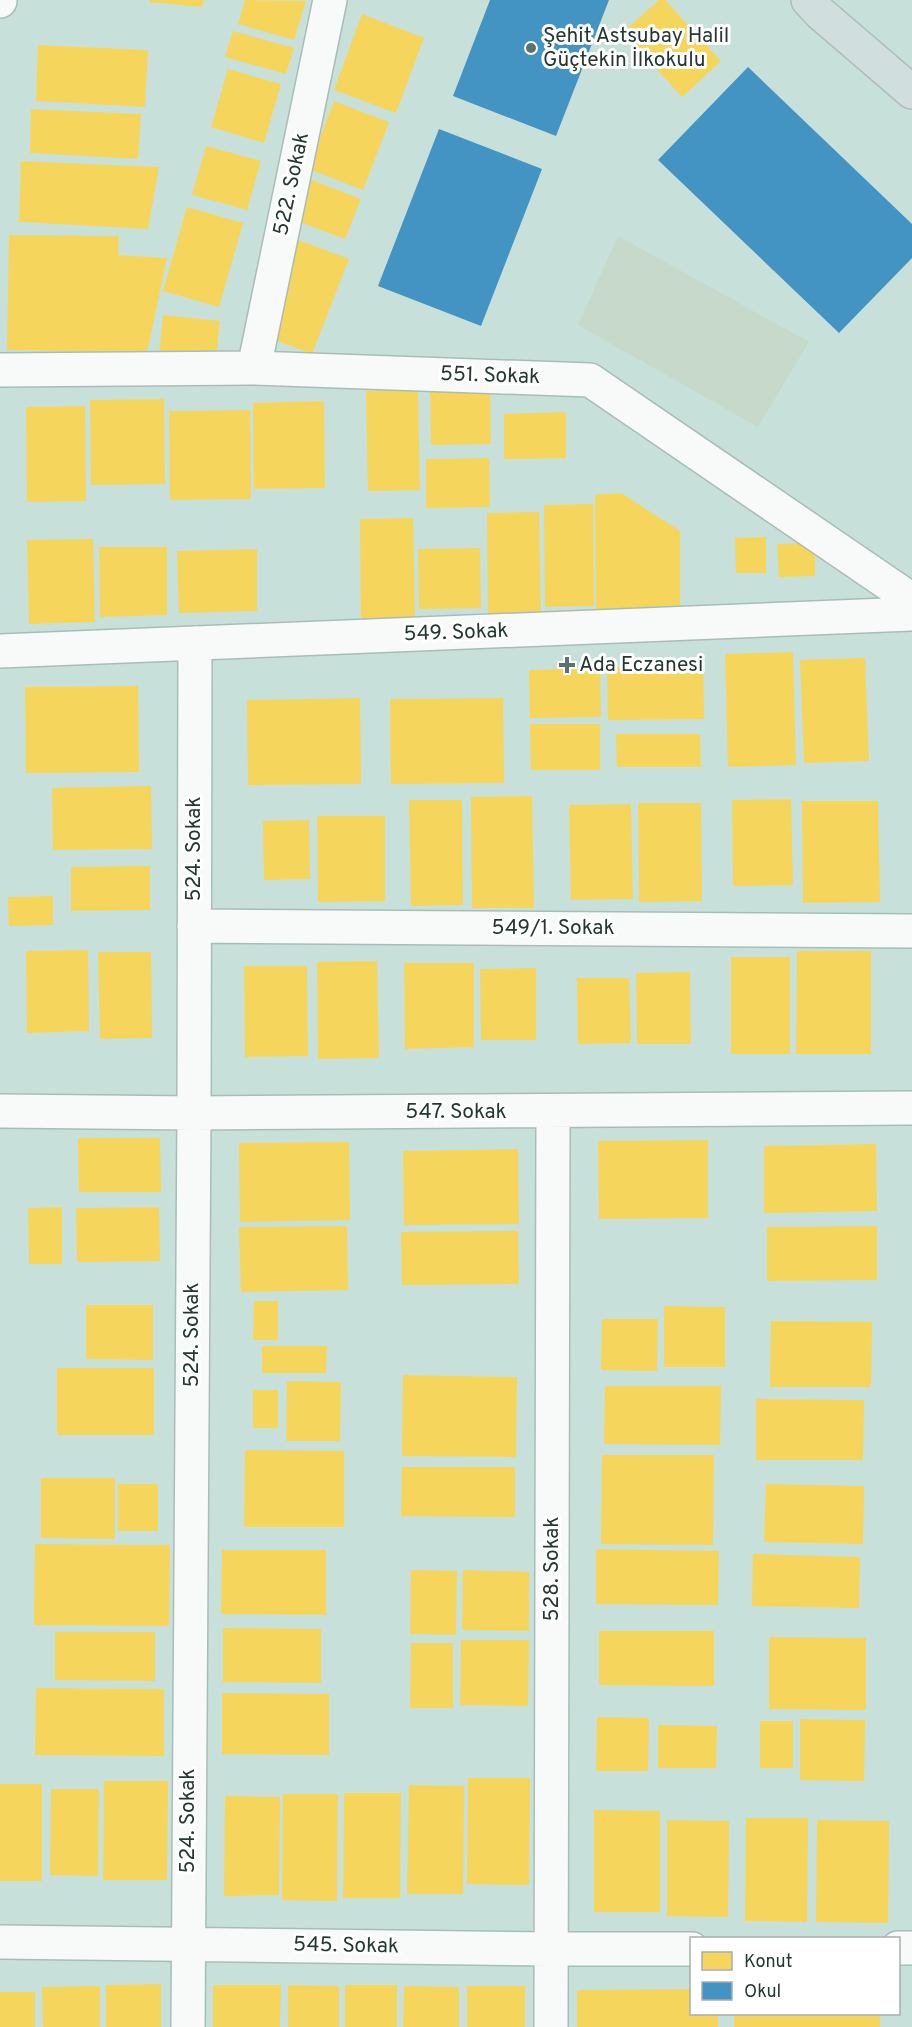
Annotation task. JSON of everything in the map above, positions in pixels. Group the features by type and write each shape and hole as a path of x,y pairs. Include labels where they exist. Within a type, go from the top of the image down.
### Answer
{"main road":[{"path":"821,4 912,92"}],"street":[{"name":"522. Sokak","path":"254,368 330,0"},
{"name":"551. Sokak","path":"0,370 254,368 590,380 912,600"},
{"name":"549. Sokak","path":"0,651 912,614"},
{"name":"524. Sokak","path":"188,2027 195,643"},
{"name":"549/1. Sokak","path":"194,926 912,931"},
{"name":"547. Sokak","path":"0,1111 194,1113 912,1108"},
{"name":"528. Sokak","path":"551,2027 553,1111"},
{"name":"545. Sokak","path":"0,1942 550,1949 690,1948"}],"green space":[{"path":"618,236 809,342 758,427 578,325"}],"building: Konut":[{"path":"149,0 204,0 202,7 149,2"},
{"path":"245,0 306,1 294,40 238,24"},
{"path":"659,0 665,0 721,61 682,97 623,32"},
{"path":"362,14 424,38 396,113 334,90"},
{"path":"233,31 294,48 286,74 225,57"},
{"path":"38,45 148,50 145,107 36,101"},
{"path":"228,69 281,84 264,143 211,127"},
{"path":"334,101 389,122 363,190 308,169"},
{"path":"31,109 141,114 138,159 30,153"},
{"path":"206,146 261,161 247,210 192,195"},
{"path":"21,161 159,167 148,229 19,222"},
{"path":"307,178 361,199 345,239 292,219"},
{"path":"187,207 243,223 219,307 163,291"},
{"path":"9,235 119,236 118,255 167,258 147,353 7,350"},
{"path":"296,239 349,259 312,354 270,338"},
{"path":"163,315 220,321 216,360 159,355"},
{"path":"490,388 491,444 431,445 430,389"},
{"path":"418,390 420,490 368,491 366,391"},
{"path":"164,399 165,484 91,485 90,400"},
{"path":"324,401 325,488 254,489 253,403"},
{"path":"85,406 86,501 27,502 26,407"},
{"path":"250,410 251,499 170,500 169,411"},
{"path":"566,412 566,458 504,459 504,414"},
{"path":"489,458 490,507 426,508 426,459"},
{"path":"621,493 680,531 680,611 596,613 595,495"},
{"path":"593,504 594,606 545,607 544,505"},
{"path":"539,512 541,616 488,617 487,513"},
{"path":"413,518 415,620 361,620 360,519"},
{"path":"766,537 766,573 736,573 735,538"},
{"path":"93,539 95,622 29,624 27,540"},
{"path":"815,543 815,576 779,577 777,544"},
{"path":"99,547 167,547 167,615 100,617"},
{"path":"480,548 481,608 419,609 418,549"},
{"path":"257,549 257,611 179,613 177,551"},
{"path":"793,652 796,765 728,767 725,654"},
{"path":"865,658 869,761 804,763 800,660"},
{"path":"703,666 704,719 608,720 607,667"},
{"path":"600,668 601,717 530,718 529,670"},
{"path":"138,686 139,772 26,773 25,687"},
{"path":"360,698 361,784 248,785 247,700"},
{"path":"503,698 504,783 391,784 390,699"},
{"path":"530,724 600,724 600,770 531,770"},
{"path":"616,734 700,734 701,767 617,767"},
{"path":"151,786 152,849 53,850 52,788"},
{"path":"532,796 534,908 472,908 471,797"},
{"path":"791,799 793,885 733,886 732,800"},
{"path":"409,800 462,800 463,905 411,906"},
{"path":"802,801 878,801 880,902 803,903"},
{"path":"638,803 701,803 702,901 639,902"},
{"path":"631,804 633,899 571,900 569,805"},
{"path":"317,816 385,816 385,901 318,902"},
{"path":"309,820 310,879 264,880 263,821"},
{"path":"150,866 150,910 71,911 71,867"},
{"path":"53,896 53,925 9,926 8,897"},
{"path":"88,950 89,1031 27,1033 26,951"},
{"path":"797,951 871,951 871,1054 796,1054"},
{"path":"98,952 151,952 152,1038 100,1039"},
{"path":"731,957 790,957 790,1054 731,1054"},
{"path":"377,961 379,1058 318,1059 317,962"},
{"path":"404,963 474,963 474,1047 405,1049"},
{"path":"244,966 307,966 308,1056 245,1057"},
{"path":"536,968 536,1040 481,1040 480,969"},
{"path":"690,972 691,1044 637,1044 636,973"},
{"path":"577,978 629,978 631,1043 578,1044"},
{"path":"78,1138 160,1138 161,1192 79,1192"},
{"path":"708,1140 708,1218 599,1219 598,1141"},
{"path":"349,1142 350,1220 240,1222 239,1143"},
{"path":"876,1144 877,1211 764,1213 764,1146"},
{"path":"518,1149 519,1224 404,1225 403,1151"},
{"path":"62,1207 62,1264 29,1264 28,1208"},
{"path":"159,1207 160,1261 77,1262 76,1208"},
{"path":"347,1226 348,1290 241,1292 239,1227"},
{"path":"877,1226 877,1280 767,1281 767,1227"},
{"path":"518,1231 519,1284 402,1285 401,1232"},
{"path":"254,1301 278,1301 278,1340 253,1340"},
{"path":"86,1305 153,1305 153,1360 86,1359"},
{"path":"664,1306 725,1307 725,1367 664,1367"},
{"path":"602,1319 658,1319 657,1371 601,1370"},
{"path":"771,1321 872,1322 871,1387 770,1387"},
{"path":"262,1346 327,1346 326,1373 262,1373"},
{"path":"57,1368 154,1368 154,1435 57,1435"},
{"path":"403,1375 517,1377 516,1457 402,1456"},
{"path":"287,1381 341,1382 340,1441 286,1441"},
{"path":"605,1386 721,1386 720,1445 604,1444"},
{"path":"253,1390 278,1390 278,1428 253,1428"},
{"path":"756,1399 864,1400 863,1460 756,1460"},
{"path":"245,1450 344,1451 344,1527 244,1527"},
{"path":"602,1455 714,1455 713,1545 601,1544"},
{"path":"402,1467 515,1467 515,1517 401,1516"},
{"path":"41,1478 115,1478 115,1539 41,1538"},
{"path":"118,1484 158,1484 158,1531 118,1531"},
{"path":"766,1484 864,1486 863,1544 764,1542"},
{"path":"35,1544 170,1545 169,1626 34,1625"},
{"path":"596,1549 719,1551 718,1605 596,1604"},
{"path":"222,1550 326,1550 326,1615 221,1614"},
{"path":"753,1554 860,1557 859,1608 752,1606"},
{"path":"411,1570 457,1571 456,1635 410,1634"},
{"path":"463,1570 529,1572 529,1631 462,1630"},
{"path":"223,1628 321,1629 321,1683 223,1682"},
{"path":"599,1631 714,1631 714,1686 599,1685"},
{"path":"55,1632 155,1632 155,1681 55,1680"},
{"path":"769,1637 866,1638 866,1710 769,1709"},
{"path":"461,1640 529,1640 528,1706 460,1705"},
{"path":"411,1643 453,1643 453,1708 410,1708"},
{"path":"36,1688 164,1689 164,1756 35,1755"},
{"path":"222,1693 329,1694 329,1755 222,1754"},
{"path":"597,1717 649,1718 648,1771 596,1771"},
{"path":"800,1719 865,1720 864,1781 800,1780"},
{"path":"760,1721 793,1721 793,1768 760,1768"},
{"path":"658,1725 717,1726 716,1768 658,1768"},
{"path":"468,1778 530,1778 529,1885 467,1884"},
{"path":"104,1781 168,1781 167,1880 103,1880"},
{"path":"0,1784 42,1784 42,1881 0,1881"},
{"path":"409,1785 464,1786 463,1894 407,1894"},
{"path":"51,1789 99,1789 98,1876 50,1875"},
{"path":"344,1793 401,1793 400,1898 343,1898"},
{"path":"283,1794 338,1794 337,1901 282,1900"},
{"path":"225,1796 280,1797 279,1895 224,1896"},
{"path":"594,1810 660,1811 660,1912 594,1912"},
{"path":"746,1818 808,1818 807,1922 745,1921"},
{"path":"667,1820 729,1821 728,1917 667,1916"},
{"path":"817,1820 889,1821 888,1923 816,1922"},
{"path":"161,1984 161,2027 106,2027 106,1985"},
{"path":"213,1985 281,1985 280,2027 213,2027"},
{"path":"288,1985 339,1986 339,2027 288,2027"},
{"path":"345,1985 397,1985 397,2027 345,2027"},
{"path":"100,1986 100,2027 43,2027 42,1987"},
{"path":"404,1986 459,1987 459,2027 403,2027"},
{"path":"467,1986 525,1986 525,2027 467,2027"},
{"path":"690,1989 690,2015 718,2015 718,2027 577,2027 577,1990"},
{"path":"0,1992 35,1992 35,2027 0,2027"},
{"path":"734,2015 880,2015 880,2027 734,2027"}],"building: Okul":[{"name":"Şehit Astsubay Halil Güçtekin İlkokulu","path":"490,0 609,0 556,136 453,96"},
{"path":"748,67 912,224 912,258 839,333 658,160"},
{"path":"439,129 542,169 481,326 378,286"}],"place":[{"name":"Şehit Astsubay Halil Güçtekin İlkokulu","path":"531,48"},
{"name":"Ada Eczanesi","path":"567,665"}]}
